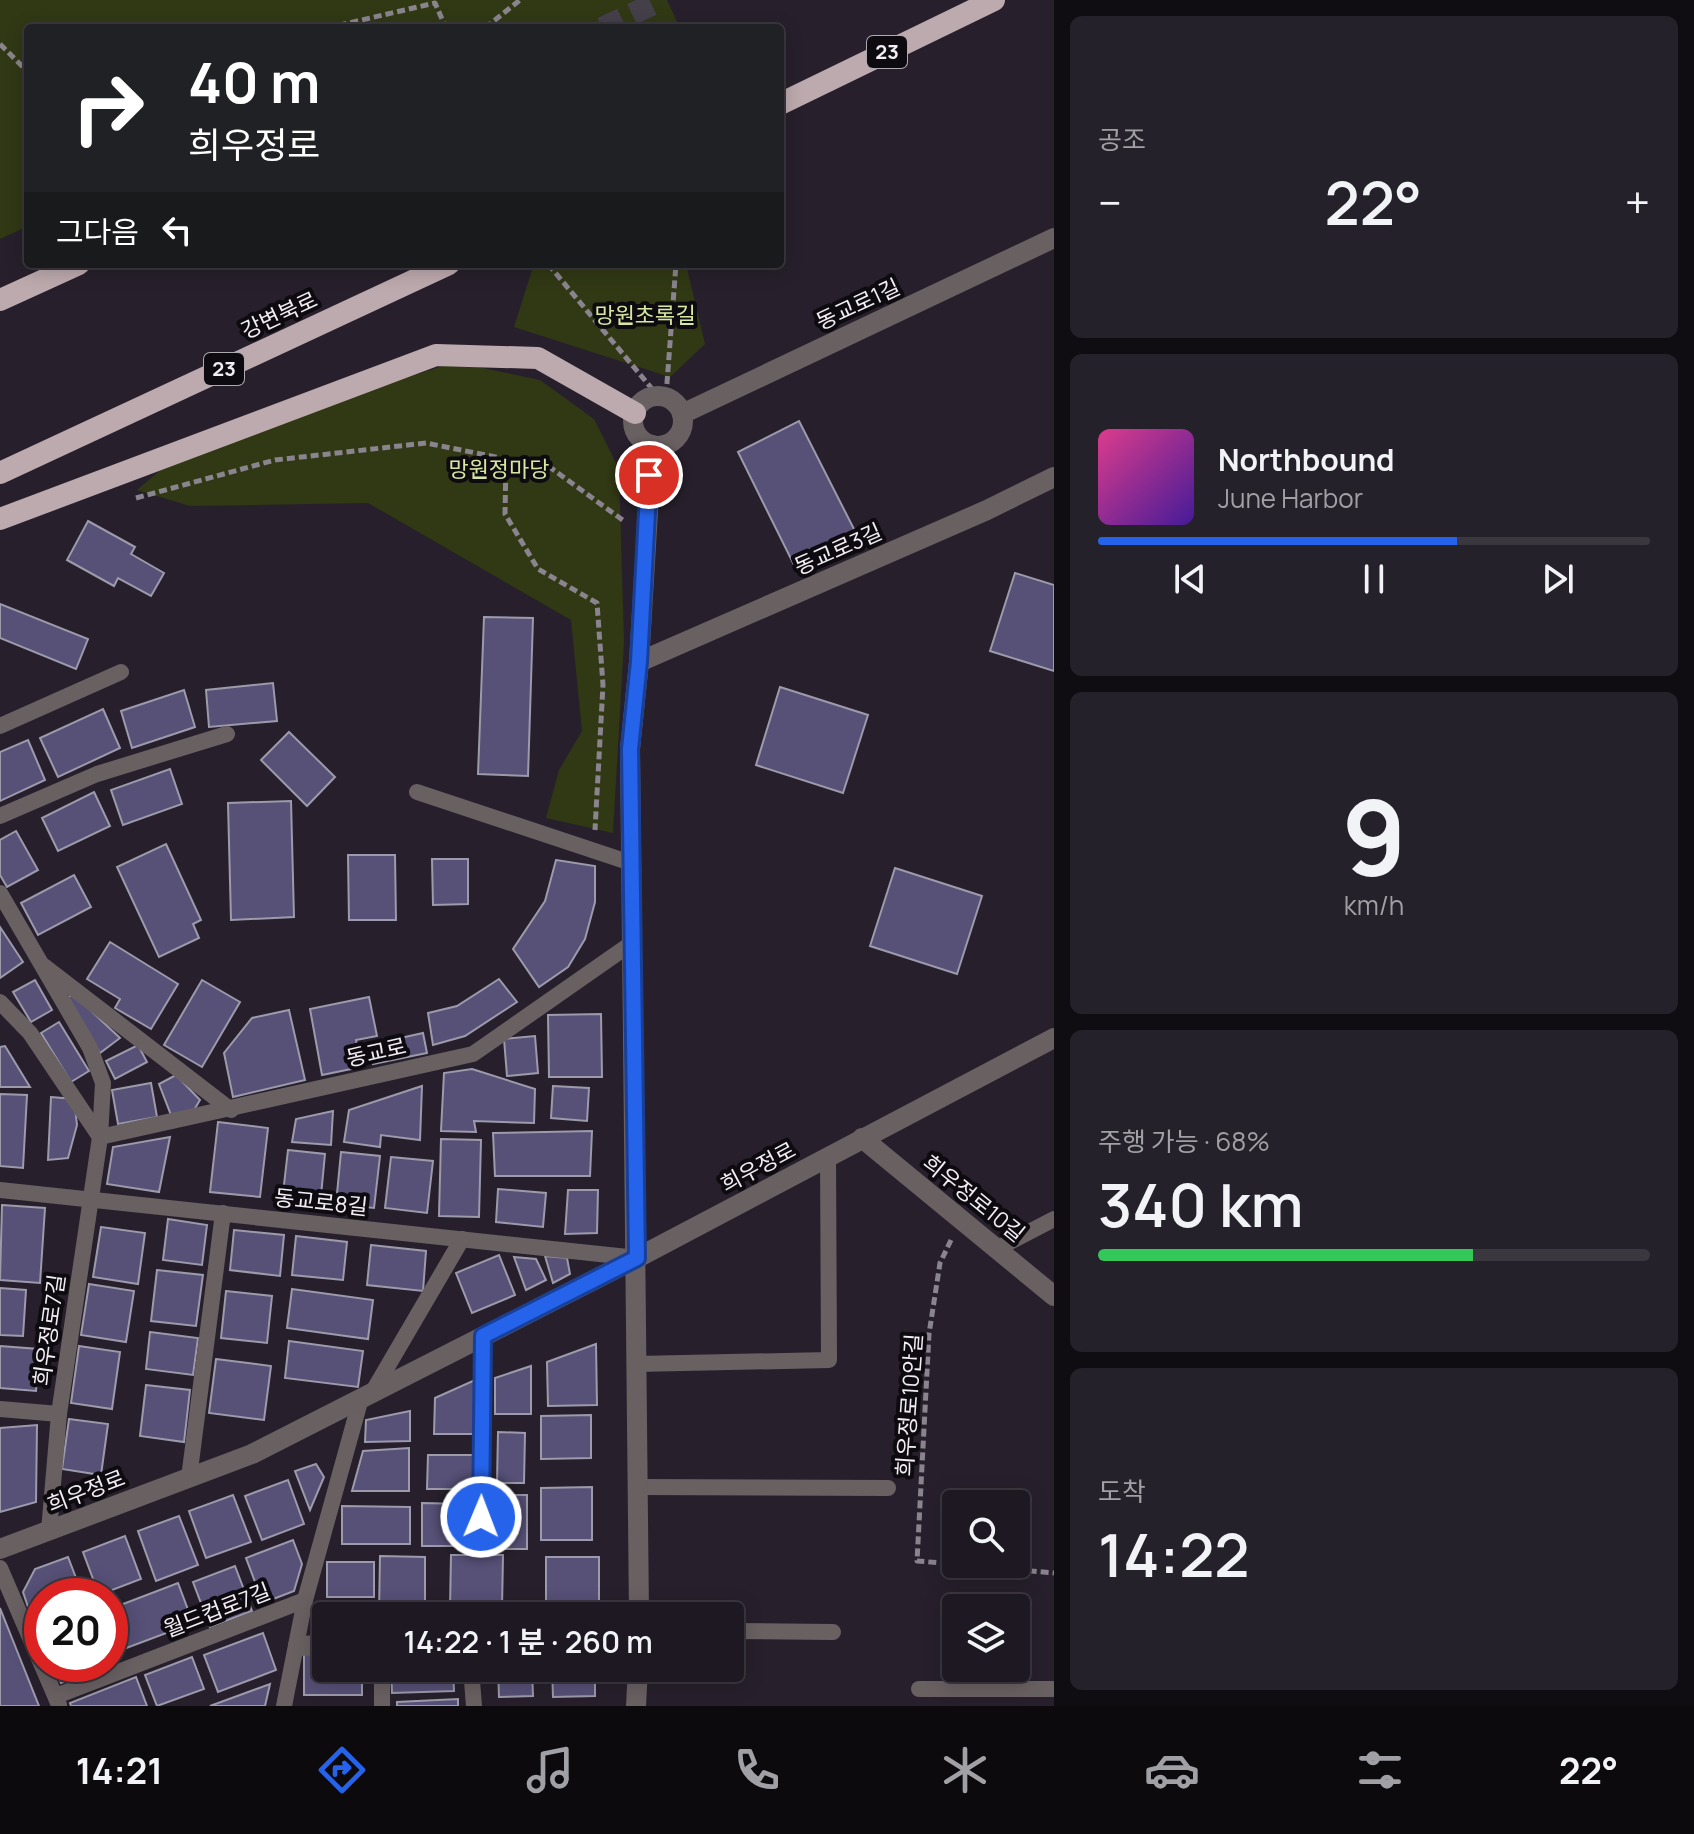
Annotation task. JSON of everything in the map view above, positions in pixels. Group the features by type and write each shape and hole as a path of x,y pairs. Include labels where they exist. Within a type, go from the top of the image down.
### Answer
{"highway":[{"name":"23","path":"784,102 994,0"},
{"path":"0,300 70,268"},
{"name":"강변북로","path":"0,473 440,268"},
{"path":"0,519 436,355 538,358 635,413"}],"street":[{"name":"동교로1길","path":"682,414 1054,238"},
{"path":"662,397 682,414 682,429 673,441 652,445 634,429 635,413 644,401 662,397"},
{"path":"639,1602 630,749 639,662 652,445"},
{"name":"동교로3길","path":"639,662 1054,477"},
{"name":"희우정로","path":"0,1549 252,1454 637,1258 1054,1038"},
{"name":"희우정로10길","path":"862,1138 962,1217 1054,1296"},
{"path":"298,1646 312,1646"},
{"path":"636,1706 637,1682"}],"lane":[{"path":"0,726 121,672"},
{"path":"0,816 97,774 227,734"},
{"path":"417,792 631,863"},
{"name":"희우정로7길","path":"0,893 90,1048 103,1083 100,1137 59,1414 49,1531"},
{"name":"동교로","path":"100,1137 473,1054 632,943"},
{"name":"희우정로7길","path":"37,960 231,1110"},
{"path":"0,1002 30,1033 100,1137"},
{"path":"636,1364 829,1360 828,1157"},
{"name":"동교로8길","path":"0,1190 637,1258"},
{"path":"189,1478 223,1213"},
{"path":"998,1248 1054,1219"},
{"path":"366,1396 462,1239"},
{"path":"481,1547 483,1336"},
{"name":"월드컵로7길","path":"284,1706 305,1600 366,1396"},
{"path":"0,1409 59,1414"},
{"path":"637,1487 888,1488"},
{"path":"0,1568 58,1701"},
{"name":"월드컵로7길","path":"58,1701 305,1600"},
{"path":"744,1631 833,1632"},
{"path":"382,1682 382,1706"},
{"path":"472,1682 474,1706"},
{"path":"919,1689 1054,1689"}],"path":[{"path":"490,24 520,0"},
{"path":"344,24 435,3 444,24"},
{"path":"0,44 24,68"},
{"path":"551,268 662,397"},
{"path":"662,397 676,268"},
{"path":"121,502 275,460 426,443 551,468 645,535"},
{"path":"506,459 505,514 538,569 597,603 603,685 594,850"},
{"name":"희우정로10안길","path":"942,1563 917,1561 929,1334 940,1263 962,1217"},
{"name":"희우정로10안길","path":"1030,1571 1054,1573"}],"green space":[{"path":"0,0 667,0 678,24 24,24 24,228 0,239"},
{"name":"망원초록길","path":"533,268 687,268 705,344 670,377 514,327"},
{"name":"망원정마당","path":"455,362 540,380 594,419 619,469 624,642 613,833 546,818 559,770 582,731 571,620 368,503 190,506 137,490 185,449"}],"building":[{"path":"799,421 857,535 795,567 738,452"},
{"path":"88,521 135,547 131,554 164,573 151,596 118,578 114,586 67,560"},
{"path":"1015,573 1054,585 1054,671 990,651"},
{"path":"0,604 88,639 76,669 0,638"},
{"path":"484,617 533,618 528,776 478,774"},
{"path":"273,683 277,721 209,727 206,690"},
{"path":"780,687 868,715 843,793 756,765"},
{"path":"184,690 195,727 132,748 121,711"},
{"path":"103,709 120,748 58,777 40,738"},
{"path":"289,732 335,777 307,806 261,760"},
{"path":"28,740 45,780 0,801 0,752"},
{"path":"170,769 182,804 123,825 111,790"},
{"path":"94,792 110,826 58,851 42,818"},
{"path":"291,801 294,917 231,920 228,803"},
{"path":"16,831 38,870 7,887 0,875 0,840"},
{"path":"166,844 201,920 193,924 199,938 159,957 117,867"},
{"path":"348,855 395,855 396,920 349,920"},
{"path":"432,859 468,859 468,904 433,905"},
{"path":"556,860 595,866 595,902 585,939 568,967 539,987 513,949 545,901"},
{"path":"895,868 982,896 957,974 870,946"},
{"path":"74,875 91,907 38,935 21,903"},
{"path":"0,927 23,962 0,978"},
{"path":"110,942 178,984 151,1029 115,1008 120,999 87,979"},
{"path":"499,979 517,1002 465,1036 433,1045 428,1013 457,1006"},
{"path":"35,980 52,1010 31,1022 13,992"},
{"path":"202,980 240,1002 202,1067 164,1045"},
{"path":"73,994 120,1038 100,1053 66,999"},
{"path":"369,997 377,1036 356,1040 361,1067 322,1075 310,1009"},
{"path":"289,1010 305,1080 233,1097 224,1053 252,1018"},
{"path":"601,1014 602,1077 549,1077 548,1015"},
{"path":"59,1022 89,1071 71,1082 41,1033"},
{"path":"423,1033 427,1053 373,1064 369,1045"},
{"path":"535,1036 538,1073 507,1076 504,1039"},
{"path":"138,1045 147,1062 115,1079 106,1061"},
{"path":"5,1046 30,1087 0,1087 0,1047"},
{"path":"472,1069 535,1089 534,1123 474,1121 476,1132 441,1131 444,1073"},
{"path":"176,1075 200,1100 194,1110 171,1115 159,1084"},
{"path":"151,1083 157,1117 118,1124 112,1090"},
{"path":"422,1086 420,1140 381,1135 380,1147 344,1142 349,1110"},
{"path":"553,1086 589,1088 587,1121 551,1118"},
{"path":"0,1094 27,1095 23,1168 0,1166"},
{"path":"51,1097 74,1099 77,1125 68,1158 48,1160"},
{"path":"333,1111 331,1145 292,1142 296,1119"},
{"path":"218,1122 268,1128 260,1197 210,1192"},
{"path":"592,1131 590,1176 495,1176 493,1133"},
{"path":"170,1137 159,1192 107,1184 113,1147"},
{"path":"441,1139 481,1140 479,1217 439,1216"},
{"path":"288,1150 325,1154 320,1206 282,1202"},
{"path":"341,1152 380,1156 374,1208 336,1204"},
{"path":"391,1157 433,1161 427,1213 385,1208"},
{"path":"498,1189 546,1193 543,1227 496,1222"},
{"path":"568,1190 598,1190 597,1233 565,1234"},
{"path":"2,1205 45,1208 40,1283 0,1280"},
{"path":"168,1219 207,1225 202,1265 163,1260"},
{"path":"101,1227 145,1233 138,1284 93,1277"},
{"path":"234,1230 284,1235 280,1276 230,1270"},
{"path":"296,1236 347,1242 343,1280 292,1275"},
{"path":"371,1245 426,1251 423,1291 367,1285"},
{"path":"499,1255 515,1295 472,1313 456,1273"},
{"path":"545,1256 567,1258 570,1274 553,1283"},
{"path":"514,1257 536,1259 546,1280 526,1290"},
{"path":"157,1270 203,1275 196,1326 151,1321"},
{"path":"89,1284 134,1291 126,1342 81,1335"},
{"path":"0,1288 26,1290 23,1336 0,1335"},
{"path":"292,1289 373,1300 368,1339 287,1328"},
{"path":"226,1291 272,1296 267,1343 221,1338"},
{"path":"150,1332 198,1338 193,1375 146,1369"},
{"path":"289,1341 363,1351 358,1387 285,1378"},
{"path":"596,1344 597,1405 548,1406 547,1362"},
{"path":"0,1346 39,1349 36,1391 0,1388"},
{"path":"79,1346 120,1352 112,1409 71,1403"},
{"path":"216,1359 271,1366 264,1420 209,1413"},
{"path":"531,1366 531,1414 495,1414 495,1378"},
{"path":"475,1380 474,1434 434,1434 435,1398"},
{"path":"146,1385 190,1390 184,1442 140,1436"},
{"path":"410,1411 410,1441 365,1442 366,1420"},
{"path":"591,1415 591,1458 541,1459 541,1416"},
{"path":"69,1419 108,1424 101,1475 62,1469"},
{"path":"37,1425 36,1502 0,1512 0,1428"},
{"path":"498,1432 525,1433 524,1483 497,1483"},
{"path":"409,1448 409,1491 352,1491 363,1451"},
{"path":"428,1455 473,1455 473,1489 427,1489"},
{"path":"316,1464 324,1477 310,1510 295,1471"},
{"path":"288,1480 304,1524 262,1540 245,1496"},
{"path":"592,1487 592,1540 541,1540 541,1488"},
{"path":"233,1495 251,1542 206,1558 189,1511"},
{"path":"492,1495 527,1495 527,1549 491,1549"},
{"path":"422,1503 466,1504 466,1546 422,1546"},
{"path":"342,1506 410,1507 410,1544 342,1544"},
{"path":"179,1516 198,1565 156,1581 138,1531"},
{"path":"125,1536 141,1579 128,1584 128,1578 93,1578 83,1552"},
{"path":"293,1540 302,1564 294,1591 263,1603 246,1558"},
{"path":"451,1555 503,1555 502,1602 450,1602"},
{"path":"380,1556 425,1557 425,1602 379,1602"},
{"path":"68,1557 76,1578 30,1578 35,1569"},
{"path":"546,1557 599,1557 599,1602 546,1602"},
{"path":"327,1562 374,1562 374,1597 327,1597"},
{"path":"235,1566 252,1611 210,1627 193,1582"},
{"path":"178,1583 193,1623 128,1647 128,1602"},
{"path":"0,1608 24,1668 24,1682 29,1682 39,1706 0,1706"},
{"path":"263,1633 276,1670 218,1692 204,1655"},
{"path":"304,1653 312,1653 312,1682 362,1682 362,1695 304,1695"},
{"path":"192,1657 204,1689 157,1706 145,1675"},
{"path":"136,1677 147,1706 71,1706 70,1703"},
{"path":"392,1682 454,1682 454,1691 392,1693"},
{"path":"498,1682 532,1682 533,1696 499,1697"},
{"path":"552,1682 595,1682 595,1696 553,1697"},
{"path":"270,1684 265,1706 210,1706"},
{"path":"458,1699 458,1706 397,1706 397,1702"}],"tunnel":[{"path":"611,24 662,0"}],"route":[{"path":"481,1517 483,1336 637,1258 630,749 639,662 649,475"}]}
